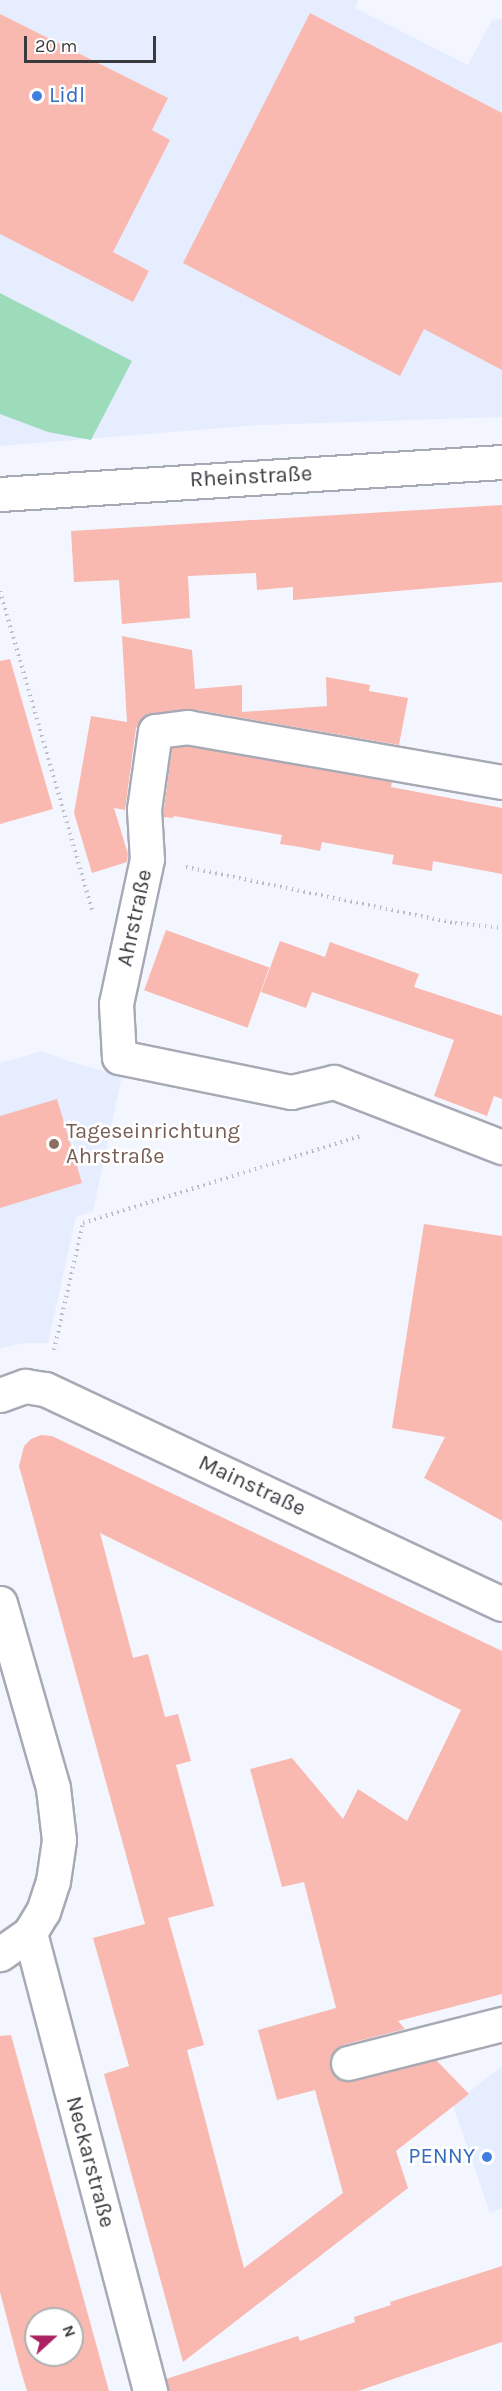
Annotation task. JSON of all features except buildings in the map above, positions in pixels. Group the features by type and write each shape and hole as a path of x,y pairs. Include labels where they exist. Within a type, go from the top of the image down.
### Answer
{"street":[{"name":"Rheinstraße","path":"0,494 502,462"},
{"name":"Ahrstraße","path":"502,782 188,727 155,731 144,809 147,859 116,1004 119,1057 291,1092 334,1082 502,1147"},
{"name":"Mainstraße","path":"0,1395 25,1386 45,1389 502,1604"},
{"path":"0,1603 53,1788 59,1840 53,1881 43,1911 30,1933 0,1954"},
{"name":"Neckarstraße","path":"30,1933 150,2391"},
{"path":"348,2063 502,2024"}],"path":[{"path":"0,591 94,922"},
{"path":"147,859 455,923 502,928"},
{"path":"45,1389 83,1222 366,1134"}],"shaded area":[{"path":"0,0 358,0 355,8 468,65 492,20 502,19 502,417 260,425 0,446 0,414 9,416 131,361 0,293"},
{"name":"Tageseinrichtung Ahrstraße","path":"42,1051 71,1062 122,1076 93,1211 76,1217 48,1343 25,1343 0,1348 0,1063"},
{"name":"PENNY","path":"502,2066 502,2208 490,2213 453,2105"}],"green space":[{"path":"0,293 132,361 91,440 48,432 0,414"}],"place":[{"name":"Lidl","path":"37,96"},
{"name":"Tageseinrichtung Ahrstraße","path":"54,1144"},
{"name":"PENNY","path":"487,2157"}]}
